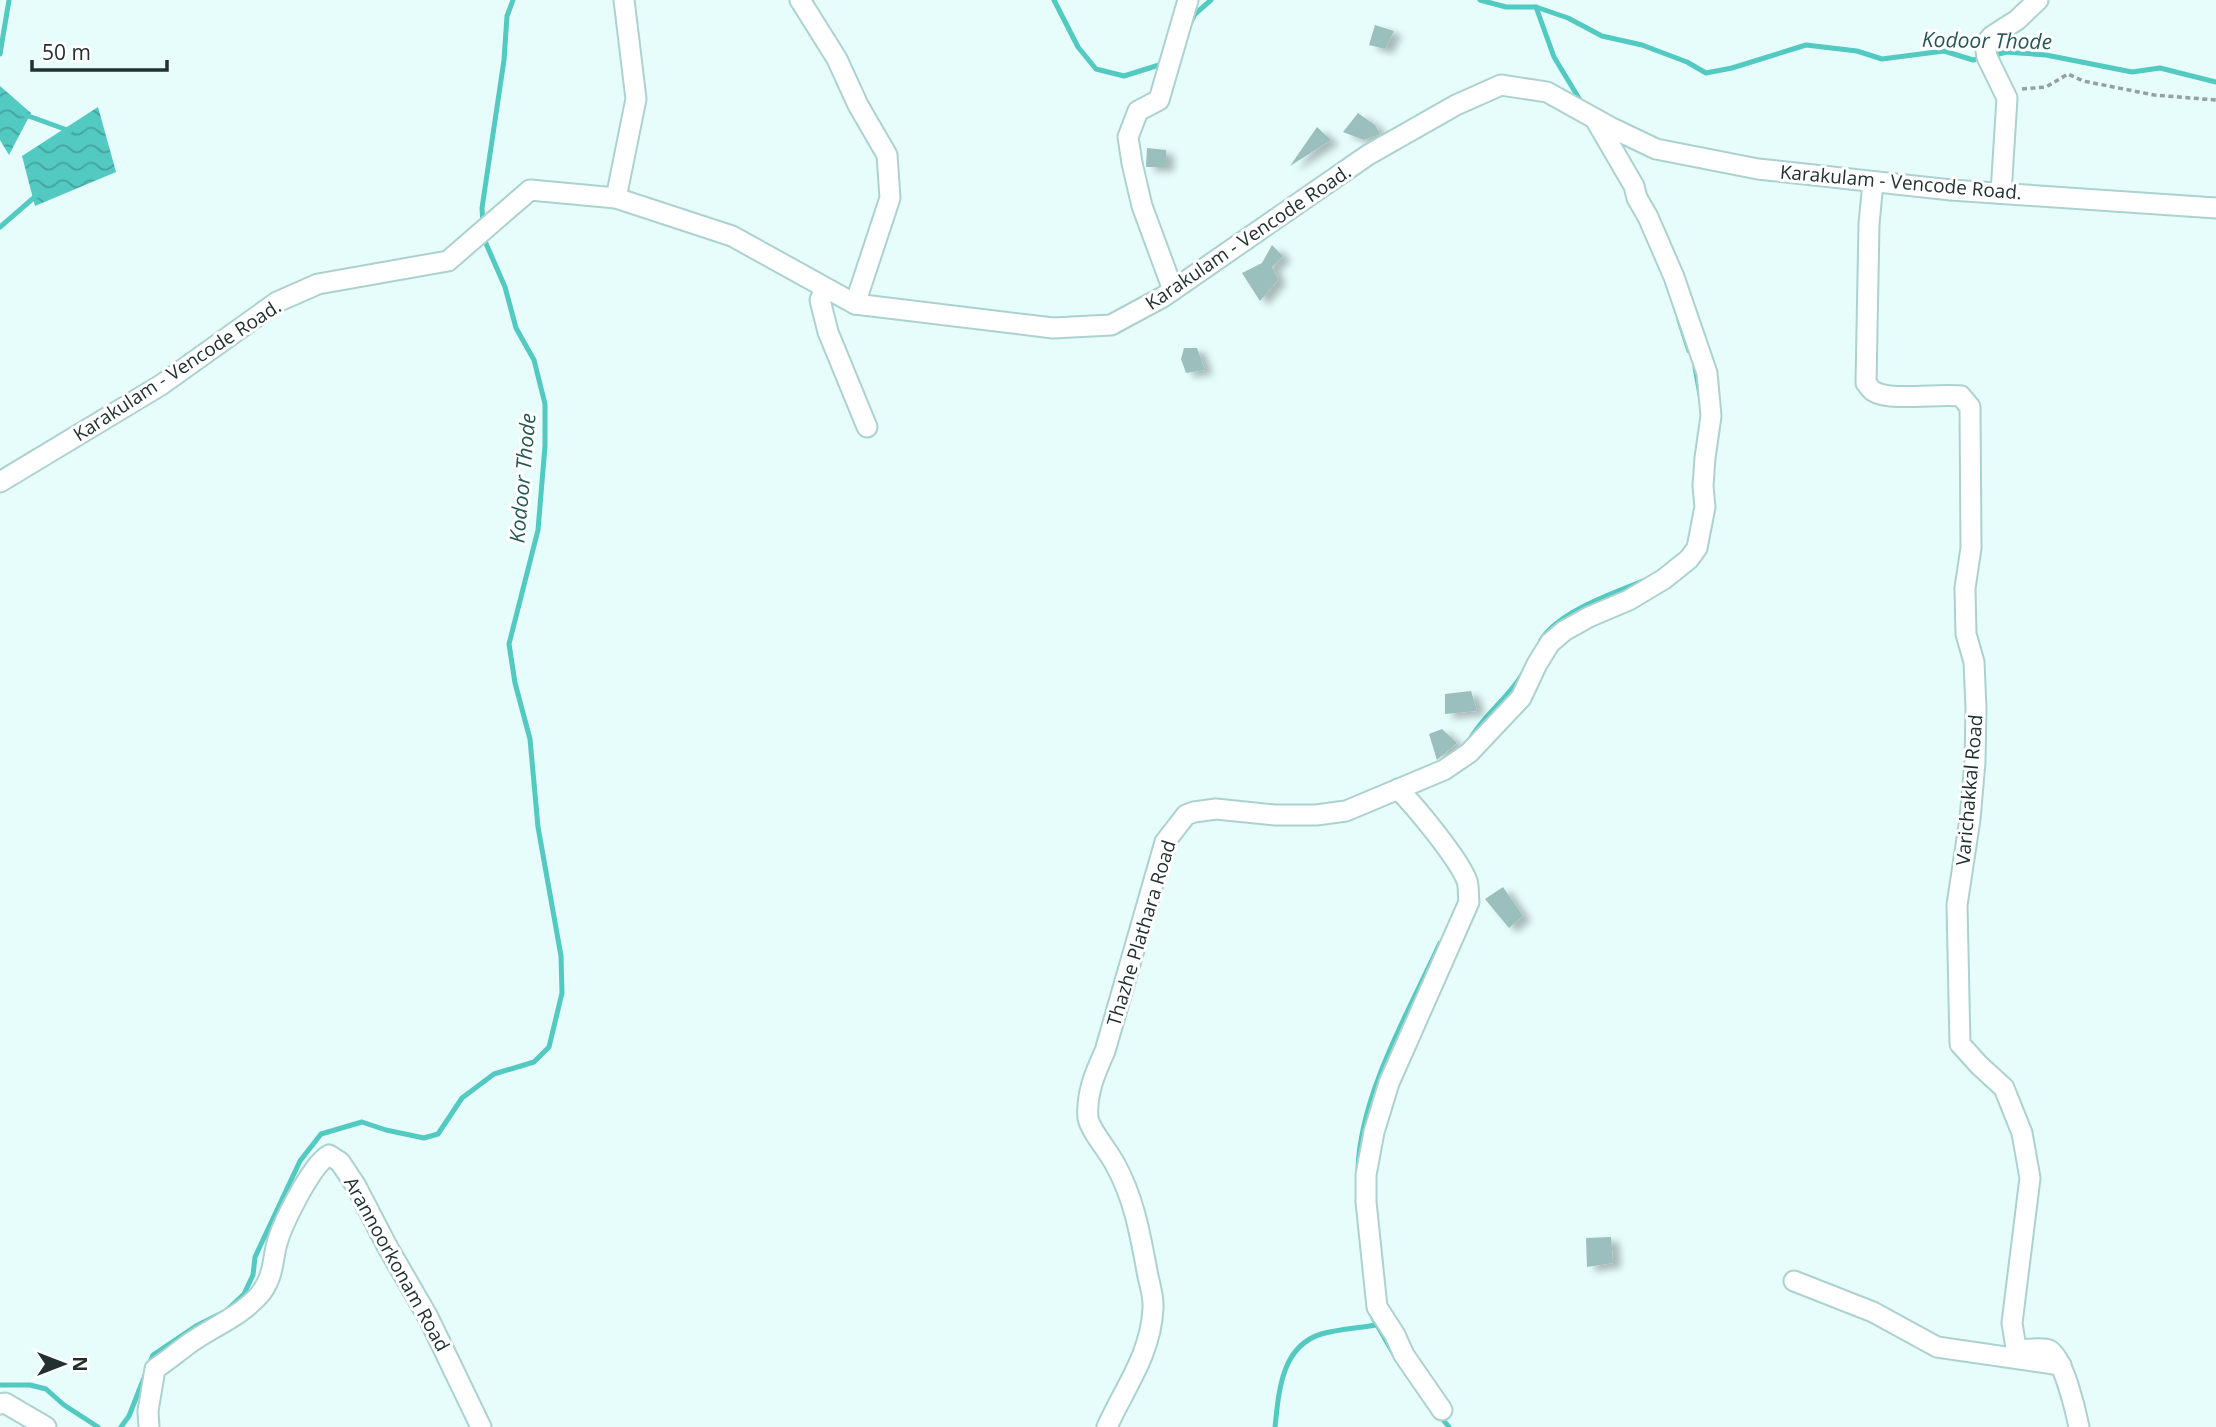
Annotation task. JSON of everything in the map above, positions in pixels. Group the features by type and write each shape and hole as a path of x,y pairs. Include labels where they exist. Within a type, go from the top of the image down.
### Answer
{"street":[{"path":"616,198 636,99 624,0"},
{"path":"800,0 837,59 858,106 887,155 890,198 855,304"},
{"path":"1173,290 1142,206 1128,137 1138,111 1159,100 1188,0"},
{"path":"2001,193 2007,98 1987,57 1986,41 2017,20 2038,0"},
{"name":"Karakulam - Vencode Road.","path":"0,482 160,385 277,302 318,284 448,261 530,190 616,198 732,236 855,304 1053,328 1111,325 1173,290 1368,155 1456,106 1501,85 1547,92 1656,149 1758,169 2001,193 2216,208"},
{"name":"Thazhe Plathara Road","path":"1107,1427 1146,1350 1153,1306 1134,1206 1116,1165 1088,1121 1089,1099 1093,1077 1105,1051 1165,842 1186,815 1194,811 1225,809 1275,815 1316,815 1346,811 1435,774 1462,759 1521,698 1536,664 1550,643 1564,631 1629,600 1664,579 1689,559 1700,541 1705,507 1703,486 1706,438 1711,416 1707,373 1674,277 1634,186 1587,114"},
{"name":"Varichakkal Road","path":"1873,181 1869,225 1866,383 1873,391 1897,397 1929,394 1961,397 1970,407 1971,548 1965,588 1966,634 1974,662 1976,708 1970,819 1957,905 1960,1044 2004,1088 2022,1133 2027,1158 2030,1178 2012,1324 2016,1348 2050,1350 2061,1365"},
{"path":"825,289 820,300 828,332 867,427"},
{"path":"1398,789 1451,855 1467,881 1469,902 1389,1083 1374,1132 1366,1175 1366,1202 1377,1307 1404,1355 1442,1410"},
{"name":"Arannoorkonam Road","path":"149,1427 148,1411 155,1369 191,1342 238,1313 259,1295 269,1281 276,1247 306,1179 321,1159 329,1155 340,1162 356,1186 428,1317 481,1427"},
{"path":"1794,1281 1873,1312 1937,1347 2061,1365 2079,1427"},
{"path":"0,1404 5,1403 46,1427"}],"path":[{"path":"2004,89 2046,87 2068,74 2083,82 2154,95 2216,100"}],"water":[{"path":"0,86 31,113 9,155 0,140"},
{"path":"98,107 116,172 35,206 22,156"}],"building":[{"path":"1375,25 1394,31 1385,49 1369,45"},
{"path":"1358,113 1375,125 1380,134 1364,140 1343,132"},
{"path":"1317,127 1331,140 1290,166"},
{"path":"1147,148 1166,150 1166,167 1146,167"},
{"path":"1272,245 1283,256 1272,267 1278,280 1260,301 1242,273 1262,263"},
{"path":"1184,348 1197,348 1205,370 1186,373 1181,359"},
{"path":"1471,691 1477,711 1445,714 1445,694"},
{"path":"1442,729 1457,743 1437,760 1429,734"},
{"path":"1503,887 1523,916 1509,928 1485,899"},
{"path":"1611,1237 1613,1263 1587,1267 1586,1238"}],"waterway":[{"path":"0,54 9,0"},
{"name":"Kodoor Thode","path":"483,225 482,208 504,60 507,16 513,0"},
{"name":"Kodoor Thode","path":"1054,0 1078,47 1096,69 1124,76 1159,65 1164,59"},
{"name":"Kodoor Thode","path":"1190,24 1195,14 1211,0"},
{"name":"Kodoor Thode","path":"1480,0 1506,7 1536,7 1568,18 1602,36 1642,45 1687,62 1706,73 1732,68 1806,45 1857,51 1882,59 1944,51 1973,60 1982,58"},
{"path":"1536,7 1554,57 1583,105"},
{"name":"Kodoor Thode","path":"1992,56 2006,52 2046,55 2132,72 2160,68 2216,82"},
{"path":"23,114 70,131"},
{"path":"0,227 37,195"},
{"name":"Kodoor Thode","path":"121,1427 129,1416 153,1355 196,1326 226,1311 244,1294 253,1275 255,1257 300,1161 321,1134 362,1122 424,1138 438,1134 462,1098 494,1074 534,1062 549,1047 562,993 561,956 538,827 530,739 515,683 509,644 538,530 545,446 545,404 534,360 516,328 505,287 484,239"},
{"path":"1679,320 1689,351"},
{"path":"1695,367 1700,395"},
{"path":"1541,640 1549,630 1573,612 1643,581"},
{"path":"1469,741 1523,673"},
{"path":"1358,1169 1367,1112 1377,1083 1440,943"},
{"path":"1373,1318 1396,1358"},
{"path":"1275,1427 1284,1372 1298,1349 1321,1334 1376,1325"},
{"path":"0,1385 30,1385 46,1389 64,1405 98,1427"},
{"path":"1440,1416 1449,1427"}]}
